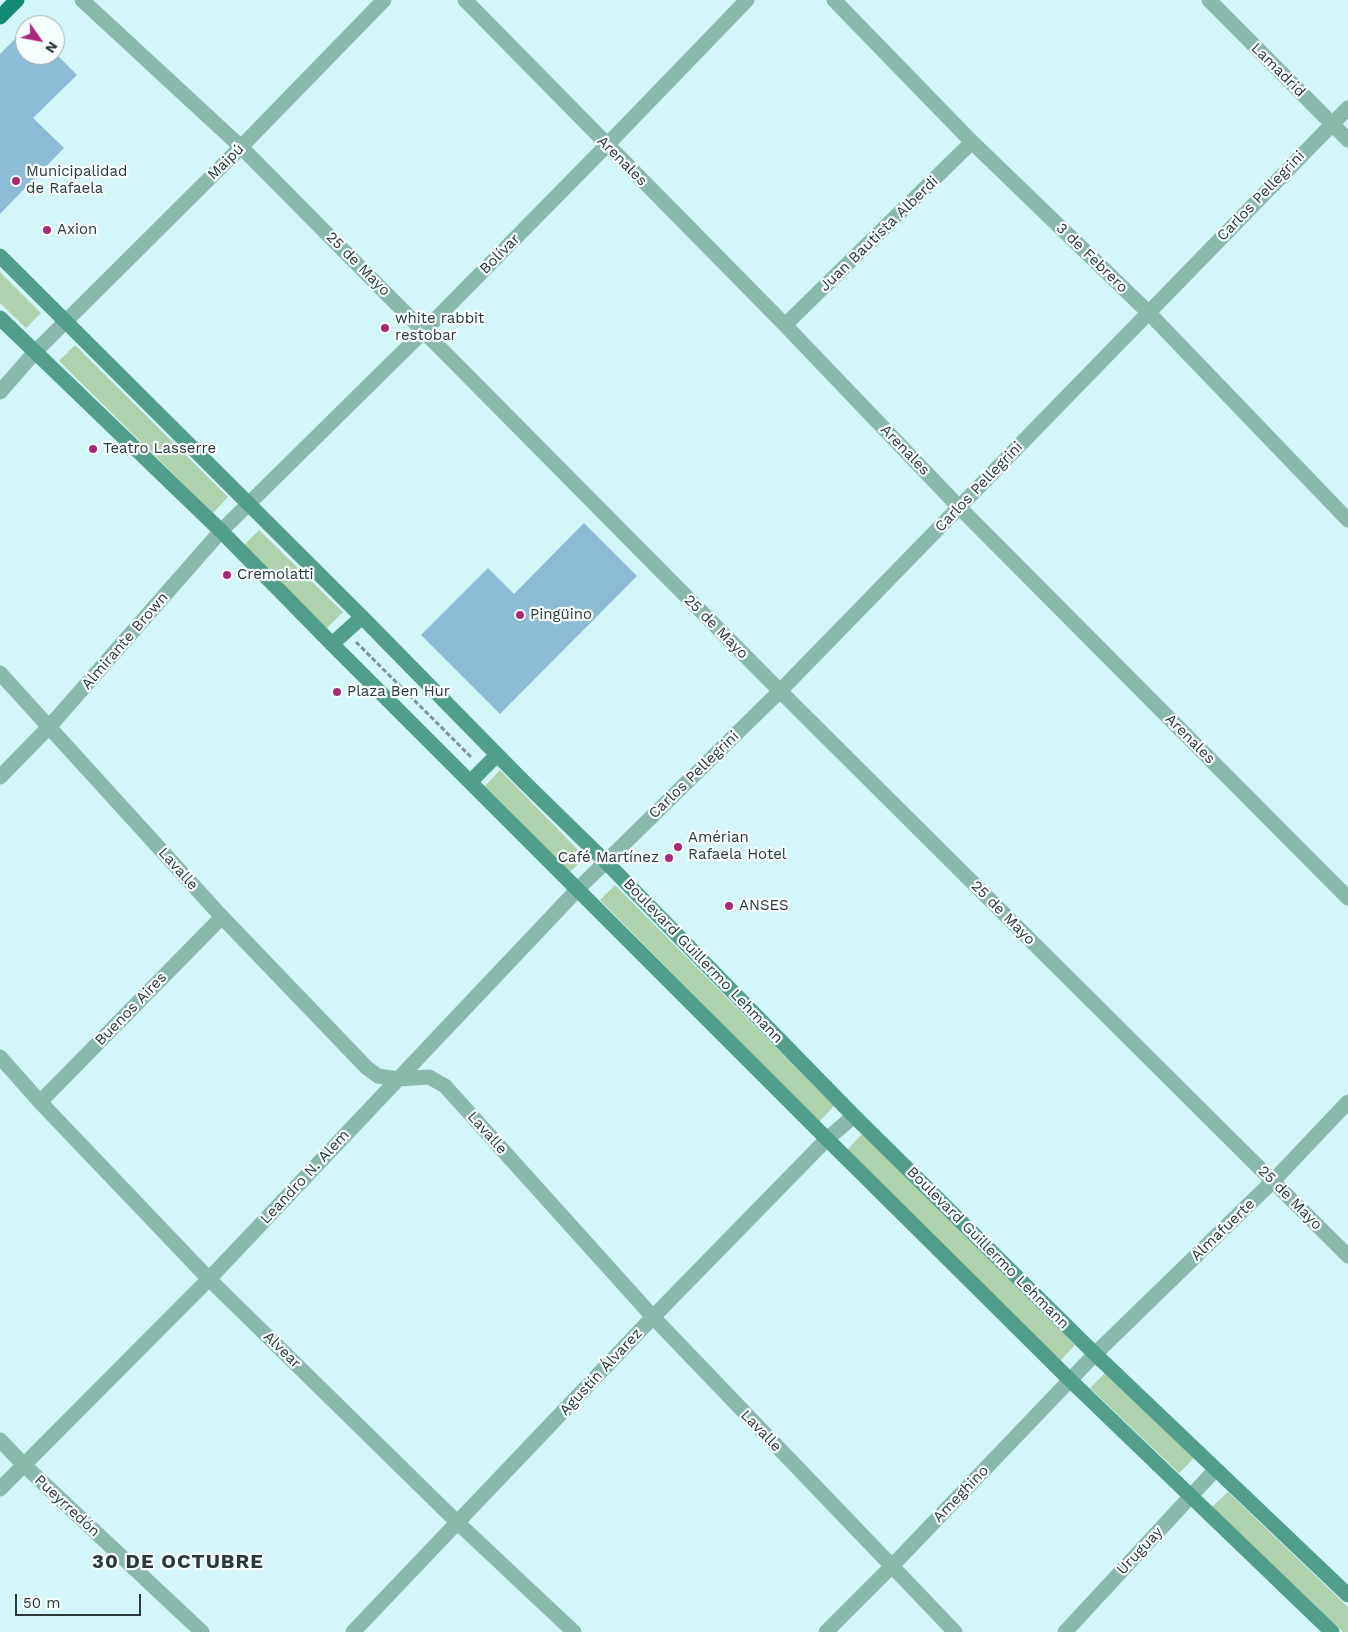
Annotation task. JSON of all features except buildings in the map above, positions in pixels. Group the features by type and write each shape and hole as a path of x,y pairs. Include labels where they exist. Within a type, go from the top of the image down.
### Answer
{"main road":[{"path":"0,17 17,0"},
{"name":"Boulevard Guillermo Lehmann","path":"0,256 605,861 854,1116 1095,1354 1348,1595"},
{"path":"0,318 221,531 1070,1380 1332,1632"},
{"path":"332,644 362,617"},
{"path":"470,782 497,755"}],"street":[{"name":"25 de Mayo","path":"82,0 241,147 780,691 1348,1256"},
{"name":"Maipú","path":"0,392 35,352 241,147 384,0"},
{"name":"Arenales","path":"465,0 785,325 959,507 1348,898"},
{"name":"Bolívar","path":"248,503 424,331 607,146 747,0"},
{"name":"3 de Febrero","path":"834,0 972,142 1148,312 1347,517"},
{"name":"Lamadrid","path":"1209,0 1348,140"},
{"name":"Carlos Pellegrini","path":"605,861 780,691 1348,108"},
{"name":"Juan Bautista Alberdi","path":"785,325 972,142"},
{"name":"Almirante Brown","path":"0,777 49,727 221,531 248,503"},
{"name":"Lavalle","path":"0,673 222,917 367,1068 378,1076 398,1079 428,1077 445,1086 653,1318 955,1632"},
{"name":"Leandro N. Alem","path":"0,1489 209,1279 605,861"},
{"name":"Buenos Aires","path":"40,1102 222,917"},
{"name":"Alvear","path":"0,1057 40,1102 209,1279 458,1523 574,1632"},
{"name":"Almafuerte","path":"1095,1354 1273,1181 1348,1102"},
{"name":"Agustín Álvarez","path":"353,1632 653,1318 827,1139 854,1116"},
{"name":"Ameghino","path":"826,1632 891,1567 1095,1354"},
{"name":"Pueyrredón","path":"0,1440 24,1465 202,1632"},
{"name":"Uruguay","path":"1065,1632 1215,1470"}],"path":[{"path":"346,632 483,769"}],"green space":[{"path":"0,272 41,313 26,328 0,303"},
{"path":"75,345 228,497 213,513 59,361"},
{"path":"259,530 343,612 327,628 244,545"},
{"path":"500,770 585,857 570,872 485,786"},
{"path":"615,885 834,1106 819,1122 600,900"},
{"path":"862,1134 1075,1345 1060,1361 847,1150"},
{"path":"1105,1373 1194,1458 1179,1473 1090,1388"},
{"path":"1228,1492 1348,1607 1348,1632 1343,1632 1212,1507"}],"place":[{"name":"Municipalidad de Rafaela","path":"16,181"},
{"name":"Axion","path":"47,230"},
{"name":"white rabbit restobar","path":"385,328"},
{"name":"Teatro Lasserre","path":"93,449"},
{"name":"Cremolatti","path":"227,575"},
{"name":"Pingüino","path":"520,615"},
{"name":"Plaza Ben Hur","path":"337,692"},
{"name":"Amérian Rafaela Hotel","path":"678,847"},
{"name":"Café Martínez","path":"669,858"},
{"name":"ANSES","path":"729,906"}],"district":[{"name":"30 DE OCTUBRE","path":"178,1562"}]}
